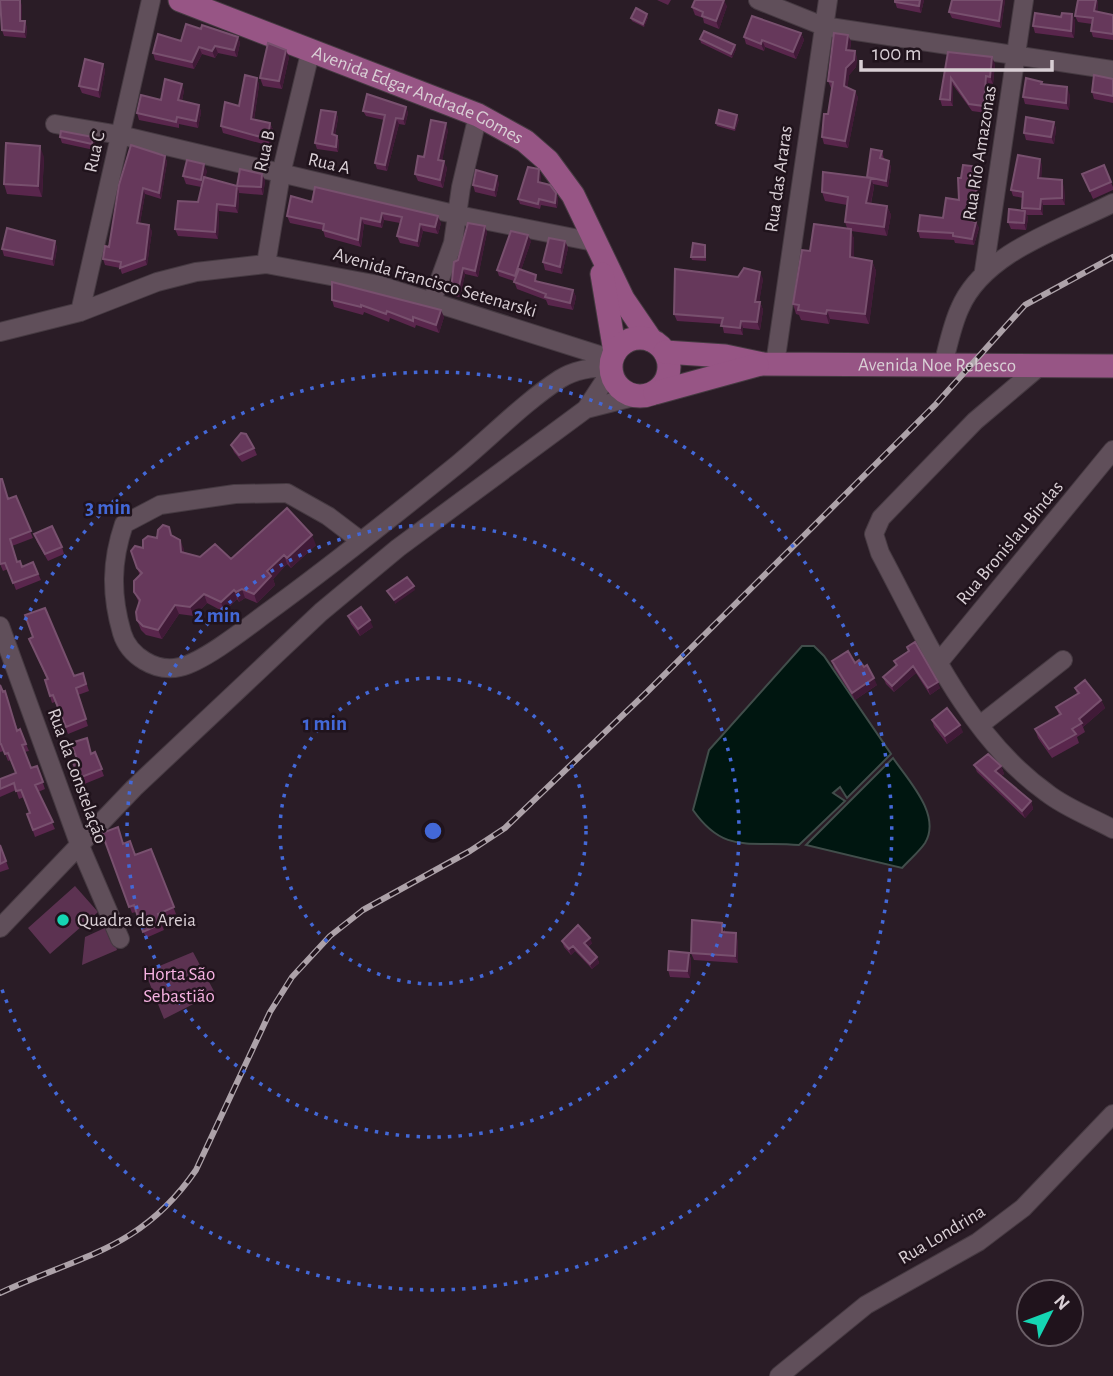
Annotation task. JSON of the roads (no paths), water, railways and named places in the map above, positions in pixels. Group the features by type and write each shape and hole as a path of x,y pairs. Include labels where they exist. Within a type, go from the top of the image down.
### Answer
{"main road":[{"name":"Avenida Edgar Andrade Gomes","path":"180,0 478,115 525,141 548,161 573,195 596,248 623,299 658,346"},
{"name":"Avenida Edgar Andrade Gomes","path":"596,248 612,362"},
{"path":"631,340 658,346 669,361 667,379 646,395 620,388 612,362 631,340"},
{"name":"Avenida Noe Rebesco","path":"658,346 769,364 1113,366"},
{"name":"Avenida Noe Rebesco","path":"646,395 769,364"}],"street":[{"name":"Rua C","path":"80,312 151,0"},
{"path":"758,0 822,26 1113,70"},
{"name":"Rua das Araras","path":"769,364 828,0"},
{"name":"Rua Rio Amazonas","path":"984,271 1024,0"},
{"name":"Rua B","path":"266,264 281,174 311,49"},
{"path":"432,300 453,243 478,115"},
{"name":"Rua A","path":"55,124 120,135 596,248"},
{"path":"943,365 960,307 984,271 1000,259 1113,204"},
{"name":"Avenida Francisco Setenarski","path":"0,332 80,312 157,282 196,272 266,264 316,271 432,300 612,362"},
{"path":"586,410 612,362"},
{"path":"361,541 328,516 287,493 235,494 160,505 124,524 115,549 112,593 124,641 141,659 155,667 182,667 234,638 361,541 561,379 590,367 612,362"},
{"path":"1040,366 975,421 881,518 874,534 880,553 939,662 980,725 1012,764 1048,794 1113,829"},
{"path":"0,928 219,705 321,612 398,548 586,410 646,395"},
{"name":"Rua Bronislau Bindas","path":"939,662 1113,450"},
{"name":"Rua da Constelação","path":"0,626 79,846 120,939"},
{"path":"980,725 1063,660"},
{"name":"Rua Londrina","path":"779,1376 866,1305 978,1242 1023,1208 1113,1114"}],"railway":[{"path":"0,1293 108,1247 154,1218 196,1170 270,1012 292,977 330,936 363,910 470,851 505,828 647,692 936,404 1025,305 1113,257"}],"place":[{"name":"Quadra de Areia","path":"63,920"}],"park label":[{"name":"Horta São Sebastião","path":"179,985"}]}
